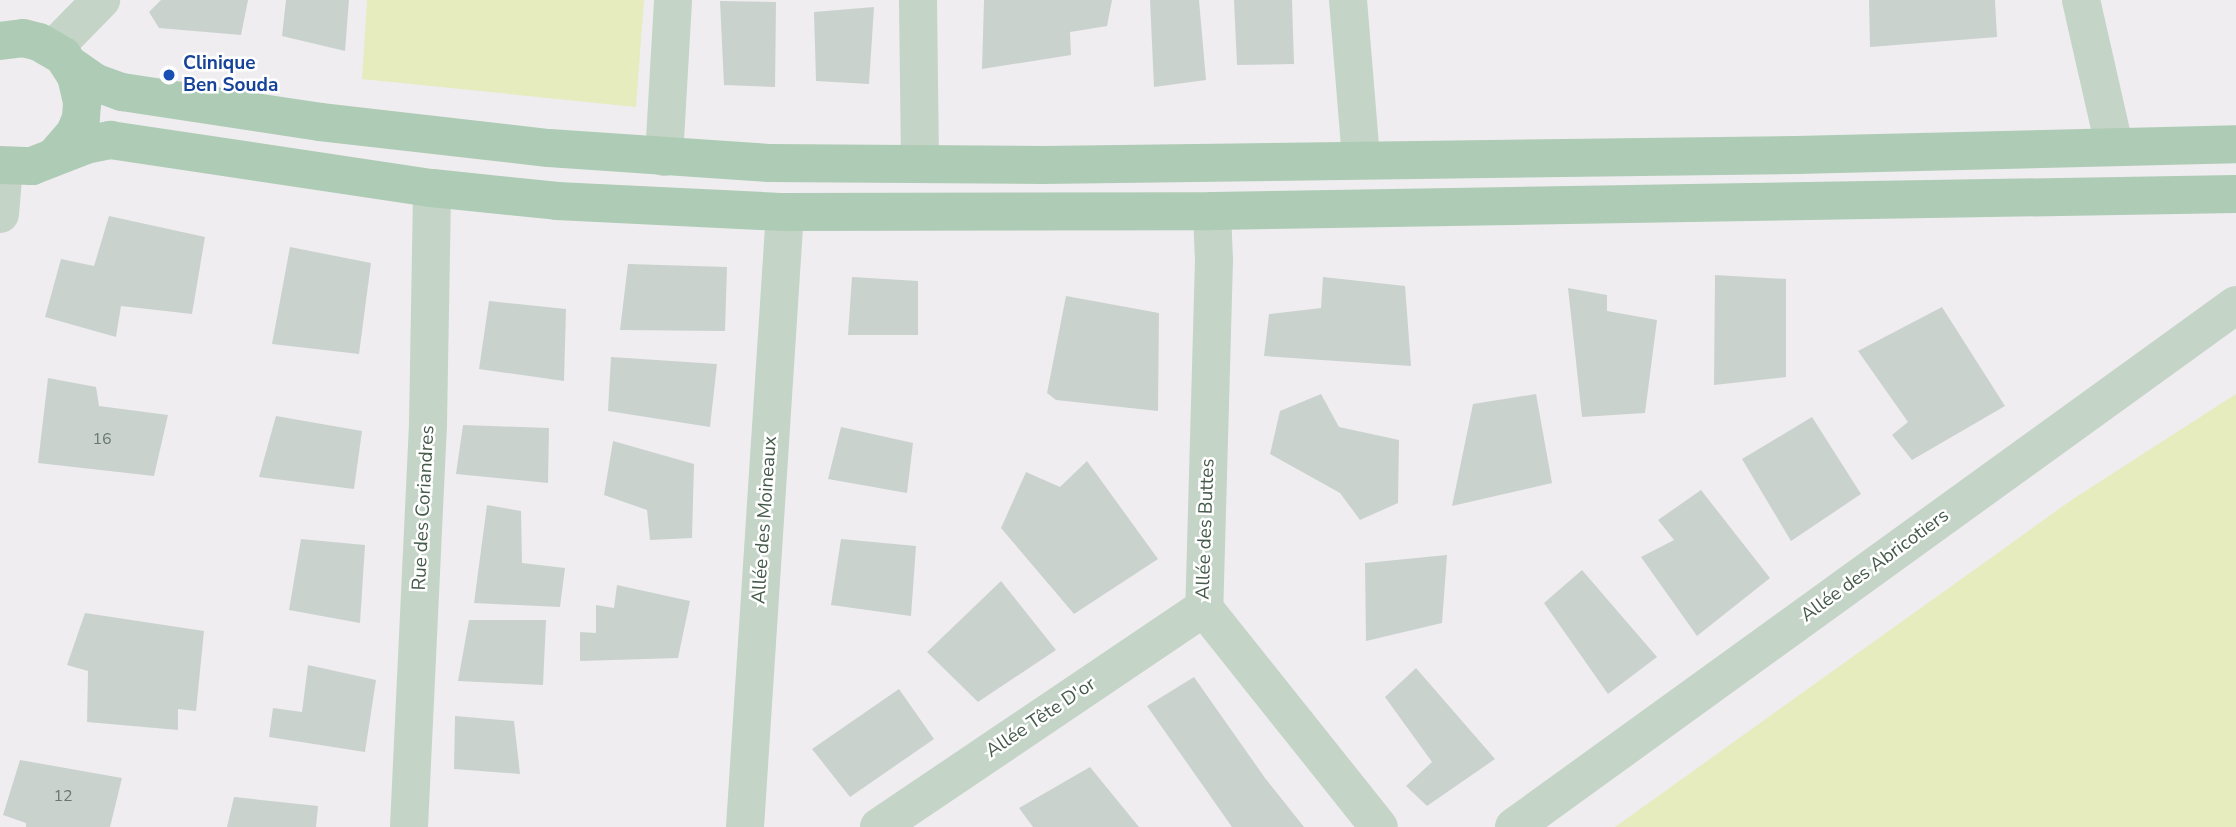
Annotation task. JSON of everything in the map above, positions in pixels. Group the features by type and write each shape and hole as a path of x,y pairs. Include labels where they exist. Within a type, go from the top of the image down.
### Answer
{"main road":[{"path":"0,41 23,38 62,57 94,82 122,92 373,128 664,158 768,163 920,164 1796,155 2236,144"},
{"path":"57,155 75,133 81,118 80,87 62,57"},
{"path":"2,166 32,166 57,155 110,140 432,188 557,201 785,212 1212,211 2236,194"}],"street":[{"path":"62,57 101,0"},
{"path":"664,158 673,0"},
{"path":"918,0 920,164"},
{"path":"1348,0 1361,158"},
{"path":"2081,0 2114,145"},
{"path":"0,214 2,166"},
{"name":"Rue des Coriandres","path":"409,827 428,424 432,188"},
{"name":"Allée des Buttes","path":"1212,211 1214,260 1204,608 1379,827"},
{"name":"Allée des Moineaux","path":"745,827 785,212"},
{"name":"Allée des Abricotiers","path":"1514,827 2236,305"},
{"name":"Allée Tête D'or","path":"879,827 1204,608"}],"green space":[{"path":"367,0 644,0 636,107 362,79"},
{"path":"2236,394 2236,827 1615,827 2073,499"}],"building":[{"path":"161,0 248,0 241,35 159,28 149,12"},
{"path":"286,0 349,0 345,51 282,36"},
{"path":"984,0 1112,0 1107,26 1070,32 1071,55 982,69"},
{"path":"1150,0 1199,0 1206,80 1154,87"},
{"path":"1234,0 1292,0 1294,64 1237,65"},
{"path":"1869,0 1995,0 1997,37 1870,47"},
{"path":"720,1 776,2 775,87 724,85"},
{"path":"874,7 869,84 816,81 814,12"},
{"path":"109,216 205,237 192,314 121,306 116,337 45,317 61,259 94,266"},
{"path":"290,247 371,263 359,354 272,344"},
{"path":"628,264 727,267 725,331 620,330"},
{"path":"1715,275 1786,279 1786,377 1714,385"},
{"path":"852,277 918,281 918,335 848,335"},
{"path":"1323,277 1405,286 1411,366 1264,356 1269,314 1321,308"},
{"path":"1568,288 1607,295 1607,311 1657,320 1645,413 1582,417"},
{"path":"1066,296 1159,313 1158,411 1056,400 1047,393"},
{"path":"489,301 566,309 564,381 479,369"},
{"path":"1942,307 2005,406 1912,460 1892,435 1908,422 1858,351"},
{"path":"611,357 717,364 710,427 608,411"},
{"path":"48,378 96,387 99,406 168,415 154,476 38,463"},
{"path":"1321,394 1339,427 1399,440 1398,503 1360,520 1340,493 1270,454 1280,411"},
{"path":"1536,394 1552,483 1452,506 1473,404"},
{"path":"276,416 362,431 354,489 259,477"},
{"path":"1812,417 1861,494 1791,541 1742,459"},
{"path":"463,425 549,428 548,483 456,474"},
{"path":"841,427 913,443 907,493 828,479"},
{"path":"613,441 694,464 692,538 650,540 647,510 604,495"},
{"path":"1087,461 1158,559 1074,614 1001,528 1026,472 1060,487"},
{"path":"1701,490 1770,578 1697,636 1641,557 1674,540 1658,520"},
{"path":"487,505 521,511 522,563 565,568 560,607 474,603"},
{"path":"301,539 365,545 360,623 289,610"},
{"path":"841,539 916,546 911,616 831,605"},
{"path":"1447,555 1442,623 1366,641 1365,563"},
{"path":"1582,570 1657,657 1608,694 1544,603"},
{"path":"1001,581 1056,650 978,702 927,652"},
{"path":"617,585 690,601 678,658 580,661 580,632 596,633 596,605 614,608"},
{"path":"85,613 204,631 196,711 178,709 178,730 87,722 88,671 67,665"},
{"path":"469,620 546,620 543,685 458,681"},
{"path":"308,665 376,680 365,752 269,737 273,708 302,712"},
{"path":"1416,668 1495,759 1427,806 1406,786 1432,762 1385,697"},
{"path":"1194,677 1265,778 1304,827 1232,827 1147,706"},
{"path":"899,689 934,739 850,797 812,749"},
{"path":"455,716 514,721 520,774 454,769"},
{"path":"20,760 122,778 110,827 26,827 26,823 3,815"},
{"path":"1090,767 1139,827 1033,827 1019,808"},
{"path":"234,797 318,806 316,827 227,827"}],"place":[{"name":"Clinique Ben Souda","path":"169,75"}]}
